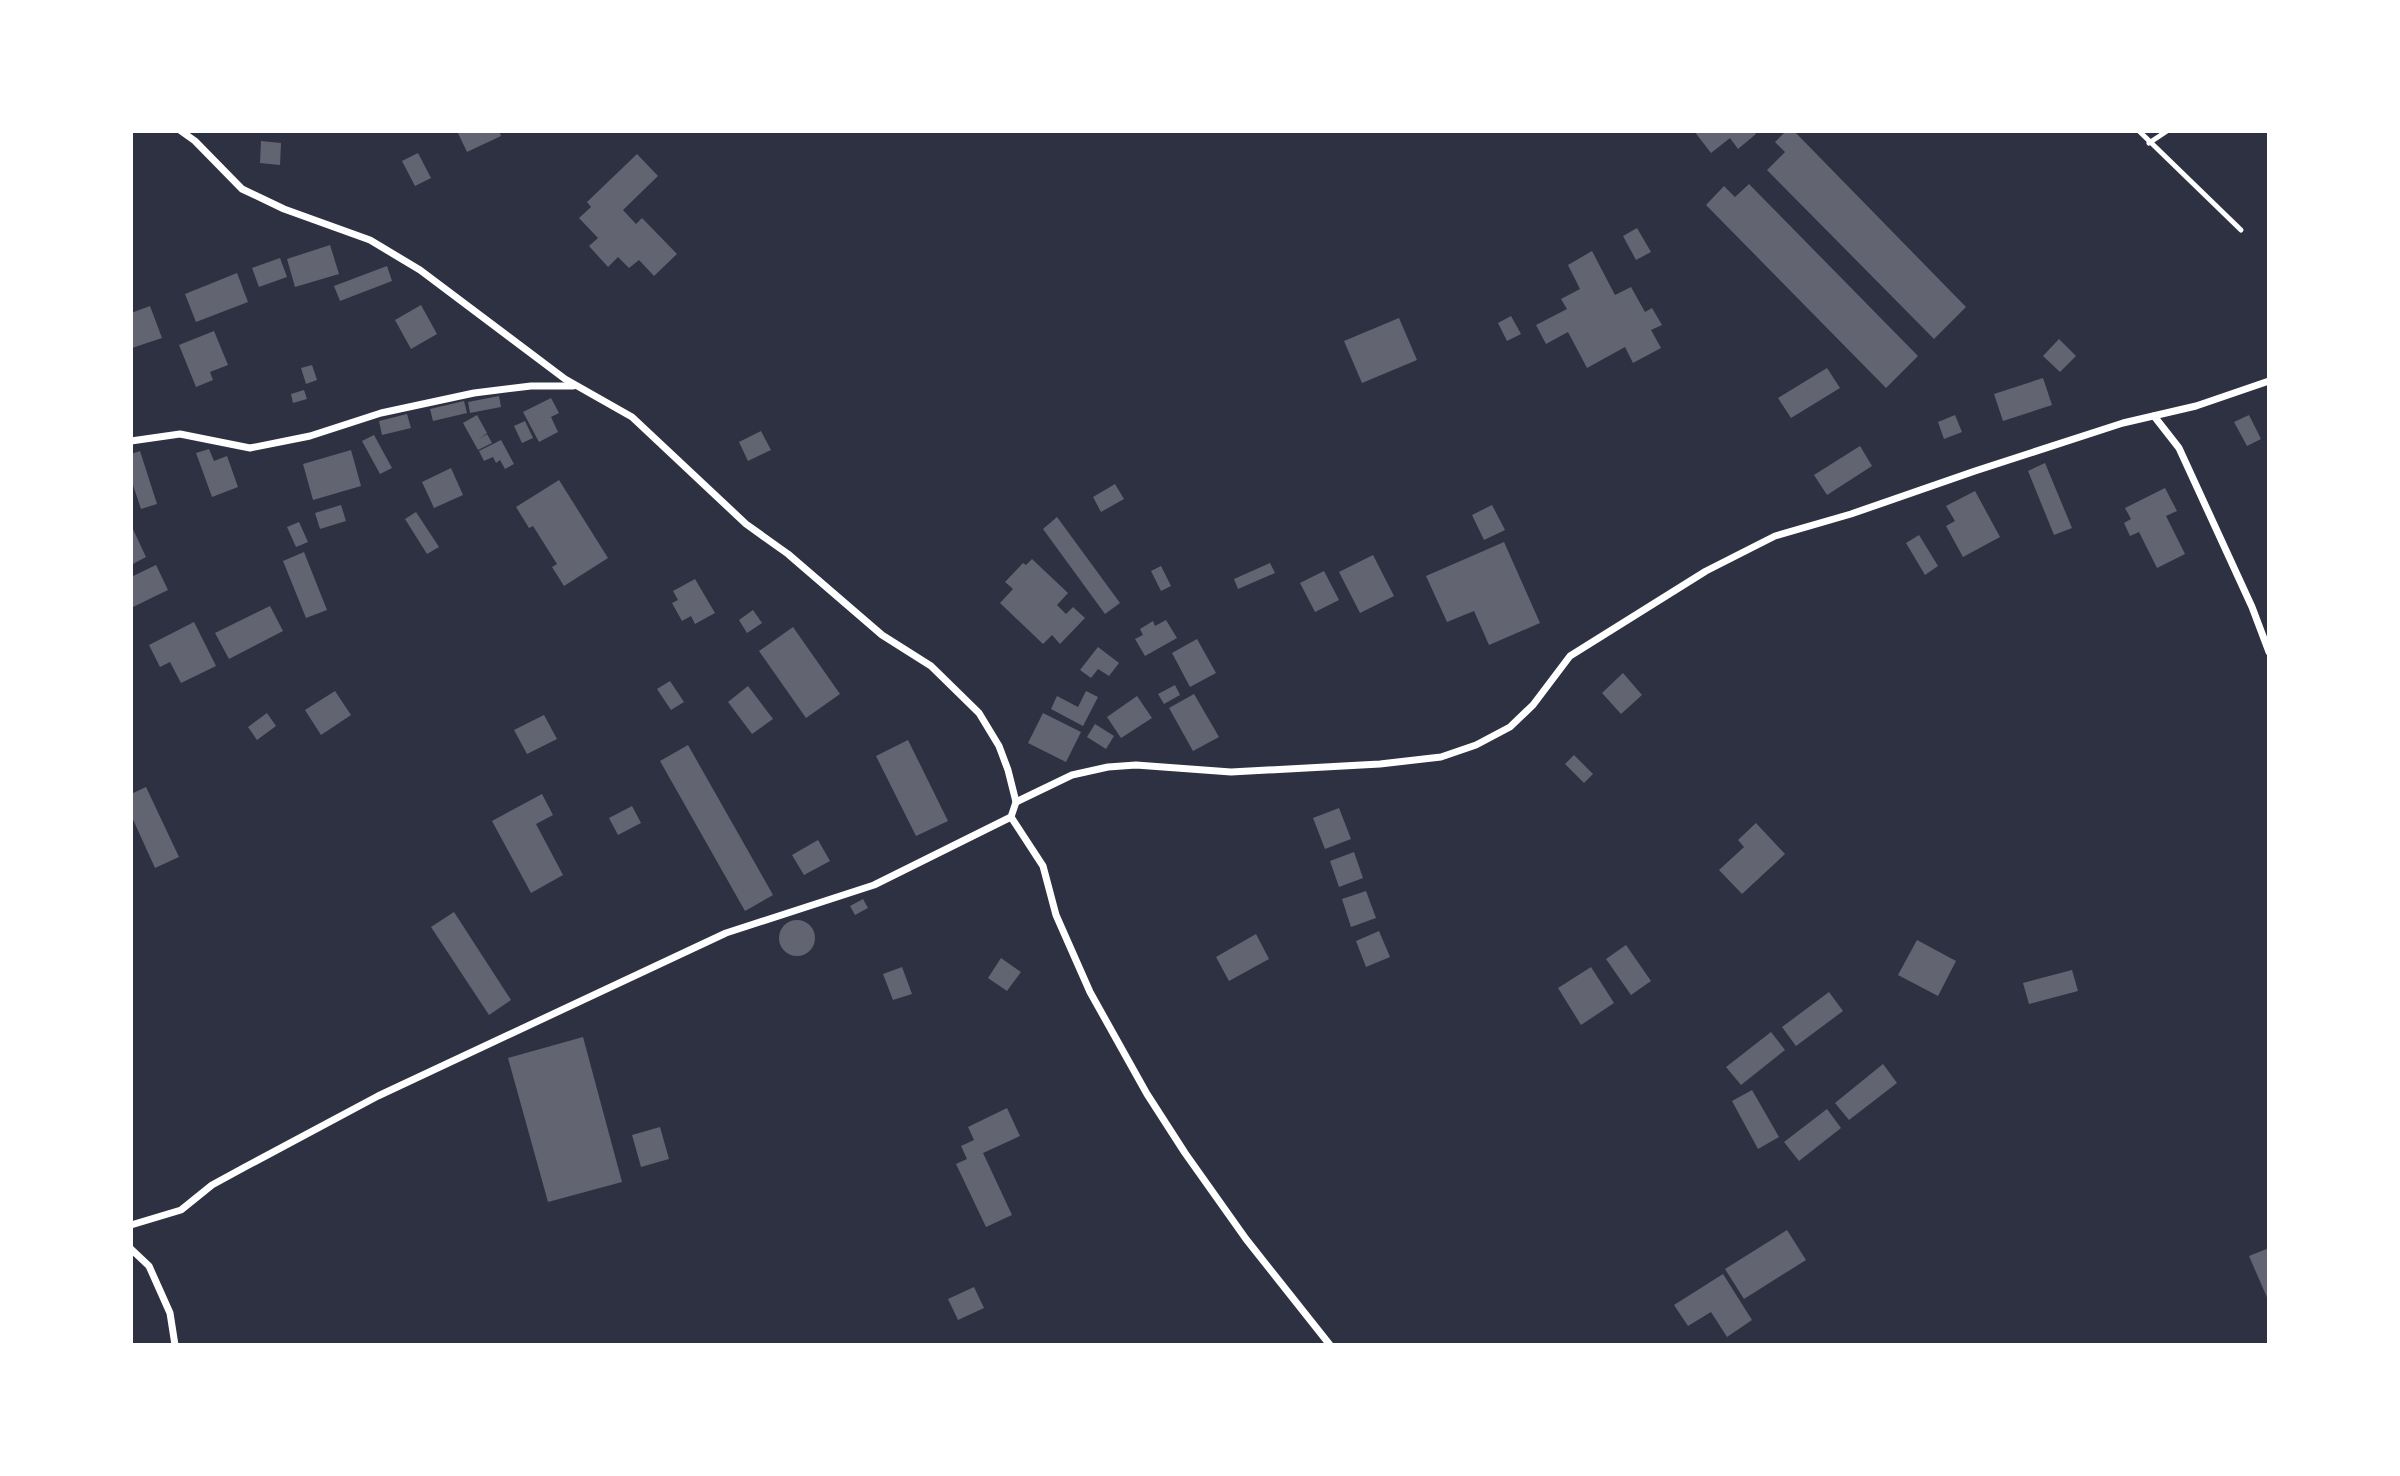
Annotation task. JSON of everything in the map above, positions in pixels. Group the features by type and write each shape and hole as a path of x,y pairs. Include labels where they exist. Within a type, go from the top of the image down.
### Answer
{"street":[{"path":"131,1225 181,1210 212,1185 378,1096 726,933 874,886 1011,817 1016,802 999,746 979,713 931,666 882,635 788,554 746,524 632,417 575,386 420,270 370,240 284,209 242,189 195,141 181,131"},
{"path":"1016,802 1072,775 1108,767 1136,765 1231,772 1297,770 1380,764 1441,757 1453,753 1476,745 1510,727 1533,705 1570,656 1706,571 1775,536 1851,514 2123,423 2196,407 2269,381"},
{"path":"131,441 180,435 250,448 310,436 381,413 474,393 531,386 575,386"},
{"path":"2154,416 2179,448 2252,607 2269,652"},
{"path":"1011,817 1043,866 1056,915 1090,992 1147,1094 1240,1230 1330,1345"},
{"path":"131,1249 149,1266 170,1313 175,1345"}],"lane":[{"path":"2138,131 2241,230"},
{"path":"2150,144 2167,131"}],"building":[{"path":"457,131 499,131 501,136 467,152"},
{"path":"1694,131 1753,131 1756,134 1738,149 1730,138 1711,153"},
{"path":"1786,131 1794,131 1966,307 1934,339 1767,170 1785,152 1775,142"},
{"path":"261,141 281,143 280,165 260,163"},
{"path":"418,153 431,178 415,186 402,161"},
{"path":"637,154 658,176 623,210 636,224 642,218 677,254 654,276 639,260 629,268 618,257 608,267 589,246 598,238 579,218 591,207 587,202"},
{"path":"1749,184 1918,356 1886,388 1706,205 1724,186 1735,197"},
{"path":"1637,228 1651,252 1636,260 1623,236"},
{"path":"330,245 339,274 295,287 287,259"},
{"path":"1592,251 1615,295 1631,287 1645,312 1652,308 1662,325 1651,330 1661,348 1633,363 1625,347 1587,368 1568,332 1546,344 1536,325 1567,309 1561,299 1580,289 1568,265"},
{"path":"280,258 287,277 259,287 252,268"},
{"path":"387,266 392,281 340,301 334,286"},
{"path":"237,273 248,302 196,322 185,294"},
{"path":"421,305 437,334 411,349 395,320"},
{"path":"150,306 162,338 132,348 131,313"},
{"path":"1511,316 1521,334 1507,341 1498,323"},
{"path":"1399,318 1417,360 1362,383 1344,341"},
{"path":"214,331 228,365 210,372 213,380 196,387 179,345"},
{"path":"2059,339 2076,356 2060,372 2043,356"},
{"path":"312,365 317,380 306,384 301,368"},
{"path":"1827,368 1840,388 1791,418 1778,398"},
{"path":"2043,378 2052,405 2003,421 1994,394"},
{"path":"304,390 307,399 293,403 291,394"},
{"path":"499,396 501,407 470,413 468,402"},
{"path":"551,398 559,413 551,417 558,432 539,442 523,412"},
{"path":"464,401 467,413 433,421 430,409"},
{"path":"407,414 411,428 382,435 379,421"},
{"path":"477,415 487,433 479,439 487,434 492,443 478,450 463,423"},
{"path":"1955,415 1962,432 1944,439 1938,422"},
{"path":"2249,415 2261,439 2247,446 2234,422"},
{"path":"525,421 533,438 522,443 514,426"},
{"path":"761,431 771,450 748,461 739,442"},
{"path":"374,435 392,468 380,474 362,441"},
{"path":"501,440 514,464 505,469 500,460 496,463 493,457 484,461 479,451"},
{"path":"1860,446 1872,466 1827,495 1814,475"},
{"path":"209,449 214,461 227,456 238,487 212,497 196,453"},
{"path":"351,450 361,486 313,500 303,464"},
{"path":"140,451 157,504 141,509 131,479 131,454"},
{"path":"2045,463 2072,528 2054,535 2028,471"},
{"path":"451,468 463,495 434,508 422,482"},
{"path":"559,480 608,558 564,586 552,567 557,564 533,526 529,528 516,507"},
{"path":"1115,484 1124,499 1101,512 1093,497"},
{"path":"2165,488 2177,511 2166,516 2185,554 2157,568 2139,532 2130,536 2124,523 2131,519 2125,508"},
{"path":"1975,491 2000,537 1963,557 1946,526 1955,521 1946,506"},
{"path":"341,505 346,521 320,529 315,513"},
{"path":"1492,505 1505,530 1484,540 1472,515"},
{"path":"416,512 439,547 427,554 405,519"},
{"path":"1057,517 1120,603 1105,614 1043,529"},
{"path":"299,522 308,542 296,547 287,527"},
{"path":"131,525 146,557 131,565"},
{"path":"1919,535 1938,566 1925,575 1906,543"},
{"path":"1504,542 1540,623 1489,645 1474,611 1447,622 1426,576"},
{"path":"304,552 327,610 306,618 283,561"},
{"path":"1373,555 1394,596 1360,613 1339,572"},
{"path":"1032,559 1068,593 1057,605 1066,614 1073,607 1085,618 1060,644 1052,635 1043,644 1000,603 1013,589 1005,582 1023,563 1026,565"},
{"path":"1270,563 1275,573 1238,589 1234,579"},
{"path":"156,565 168,590 133,607 131,577"},
{"path":"1161,566 1171,586 1161,591 1151,571"},
{"path":"1324,571 1339,600 1315,612 1300,583"},
{"path":"695,579 715,613 695,624 691,616 682,621 672,603 678,600 673,591"},
{"path":"270,606 283,631 229,659 215,633"},
{"path":"753,610 762,623 747,633 739,620"},
{"path":"1166,620 1177,638 1145,656 1135,639 1143,635 1140,629 1153,621 1155,626"},
{"path":"194,622 216,666 181,683 170,662 160,667 149,645"},
{"path":"793,627 840,694 806,718 759,651"},
{"path":"1197,639 1216,673 1190,687 1172,653"},
{"path":"1098,647 1119,663 1109,676 1098,669 1091,678 1080,670"},
{"path":"1623,673 1642,695 1621,714 1602,693"},
{"path":"670,681 684,702 671,710 657,689"},
{"path":"1175,685 1180,695 1164,704 1158,694"},
{"path":"748,686 773,719 752,734 728,702"},
{"path":"335,691 351,715 321,735 305,710"},
{"path":"1086,691 1098,697 1083,726 1051,709 1057,696 1078,707"},
{"path":"1194,694 1219,737 1193,751 1169,708"},
{"path":"1137,696 1152,718 1121,738 1107,717"},
{"path":"267,713 276,726 257,740 248,727"},
{"path":"1043,713 1081,732 1066,762 1028,743"},
{"path":"544,715 557,739 527,754 514,730"},
{"path":"1095,724 1114,736 1106,749 1087,737"},
{"path":"908,740 948,821 916,836 876,756"},
{"path":"688,745 773,895 745,911 660,761"},
{"path":"1574,755 1593,774 1584,783 1565,764"},
{"path":"146,787 179,857 155,868 131,815 131,794"},
{"path":"542,794 553,815 536,824 563,875 531,893 492,821"},
{"path":"632,806 641,823 618,835 609,818"},
{"path":"1339,808 1351,839 1325,849 1313,818"},
{"path":"1756,823 1785,854 1742,894 1719,870 1744,847 1738,840"},
{"path":"818,840 830,861 804,875 792,855"},
{"path":"1354,852 1363,878 1339,887 1330,861"},
{"path":"1366,891 1376,918 1351,927 1342,899"},
{"path":"863,899 868,908 855,915 850,906"},
{"path":"454,912 511,1000 489,1015 431,927"},
{"path":"797,920 810,925 815,938 810,951 797,956 784,951 779,938 784,925"},
{"path":"1379,931 1390,957 1366,967 1356,941"},
{"path":"1256,934 1269,959 1229,981 1216,957"},
{"path":"1917,940 1956,961 1938,996 1898,975"},
{"path":"1626,945 1651,981 1631,995 1606,959"},
{"path":"1001,958 1021,972 1007,991 988,978"},
{"path":"902,967 912,994 893,1000 883,974"},
{"path":"1591,967 1614,1003 1581,1025 1558,988"},
{"path":"2072,970 2078,991 2029,1004 2023,983"},
{"path":"1829,992 1843,1011 1796,1046 1782,1027"},
{"path":"1771,1032 1785,1050 1741,1085 1726,1067"},
{"path":"583,1037 622,1182 548,1202 508,1058"},
{"path":"1883,1064 1897,1083 1849,1120 1835,1103"},
{"path":"1752,1090 1779,1137 1758,1149 1732,1101"},
{"path":"1007,1108 1020,1136 983,1153 1012,1215 986,1227 956,1164 967,1159 961,1146 974,1140 968,1127"},
{"path":"1827,1109 1841,1128 1799,1161 1784,1142"},
{"path":"660,1127 669,1159 641,1167 632,1135"},
{"path":"1787,1230 1806,1260 1744,1299 1725,1269"},
{"path":"2269,1248 2269,1302 2249,1256"},
{"path":"1723,1274 1752,1320 1727,1337 1711,1312 1688,1326 1674,1305"},
{"path":"974,1287 984,1308 958,1320 948,1299"}]}
